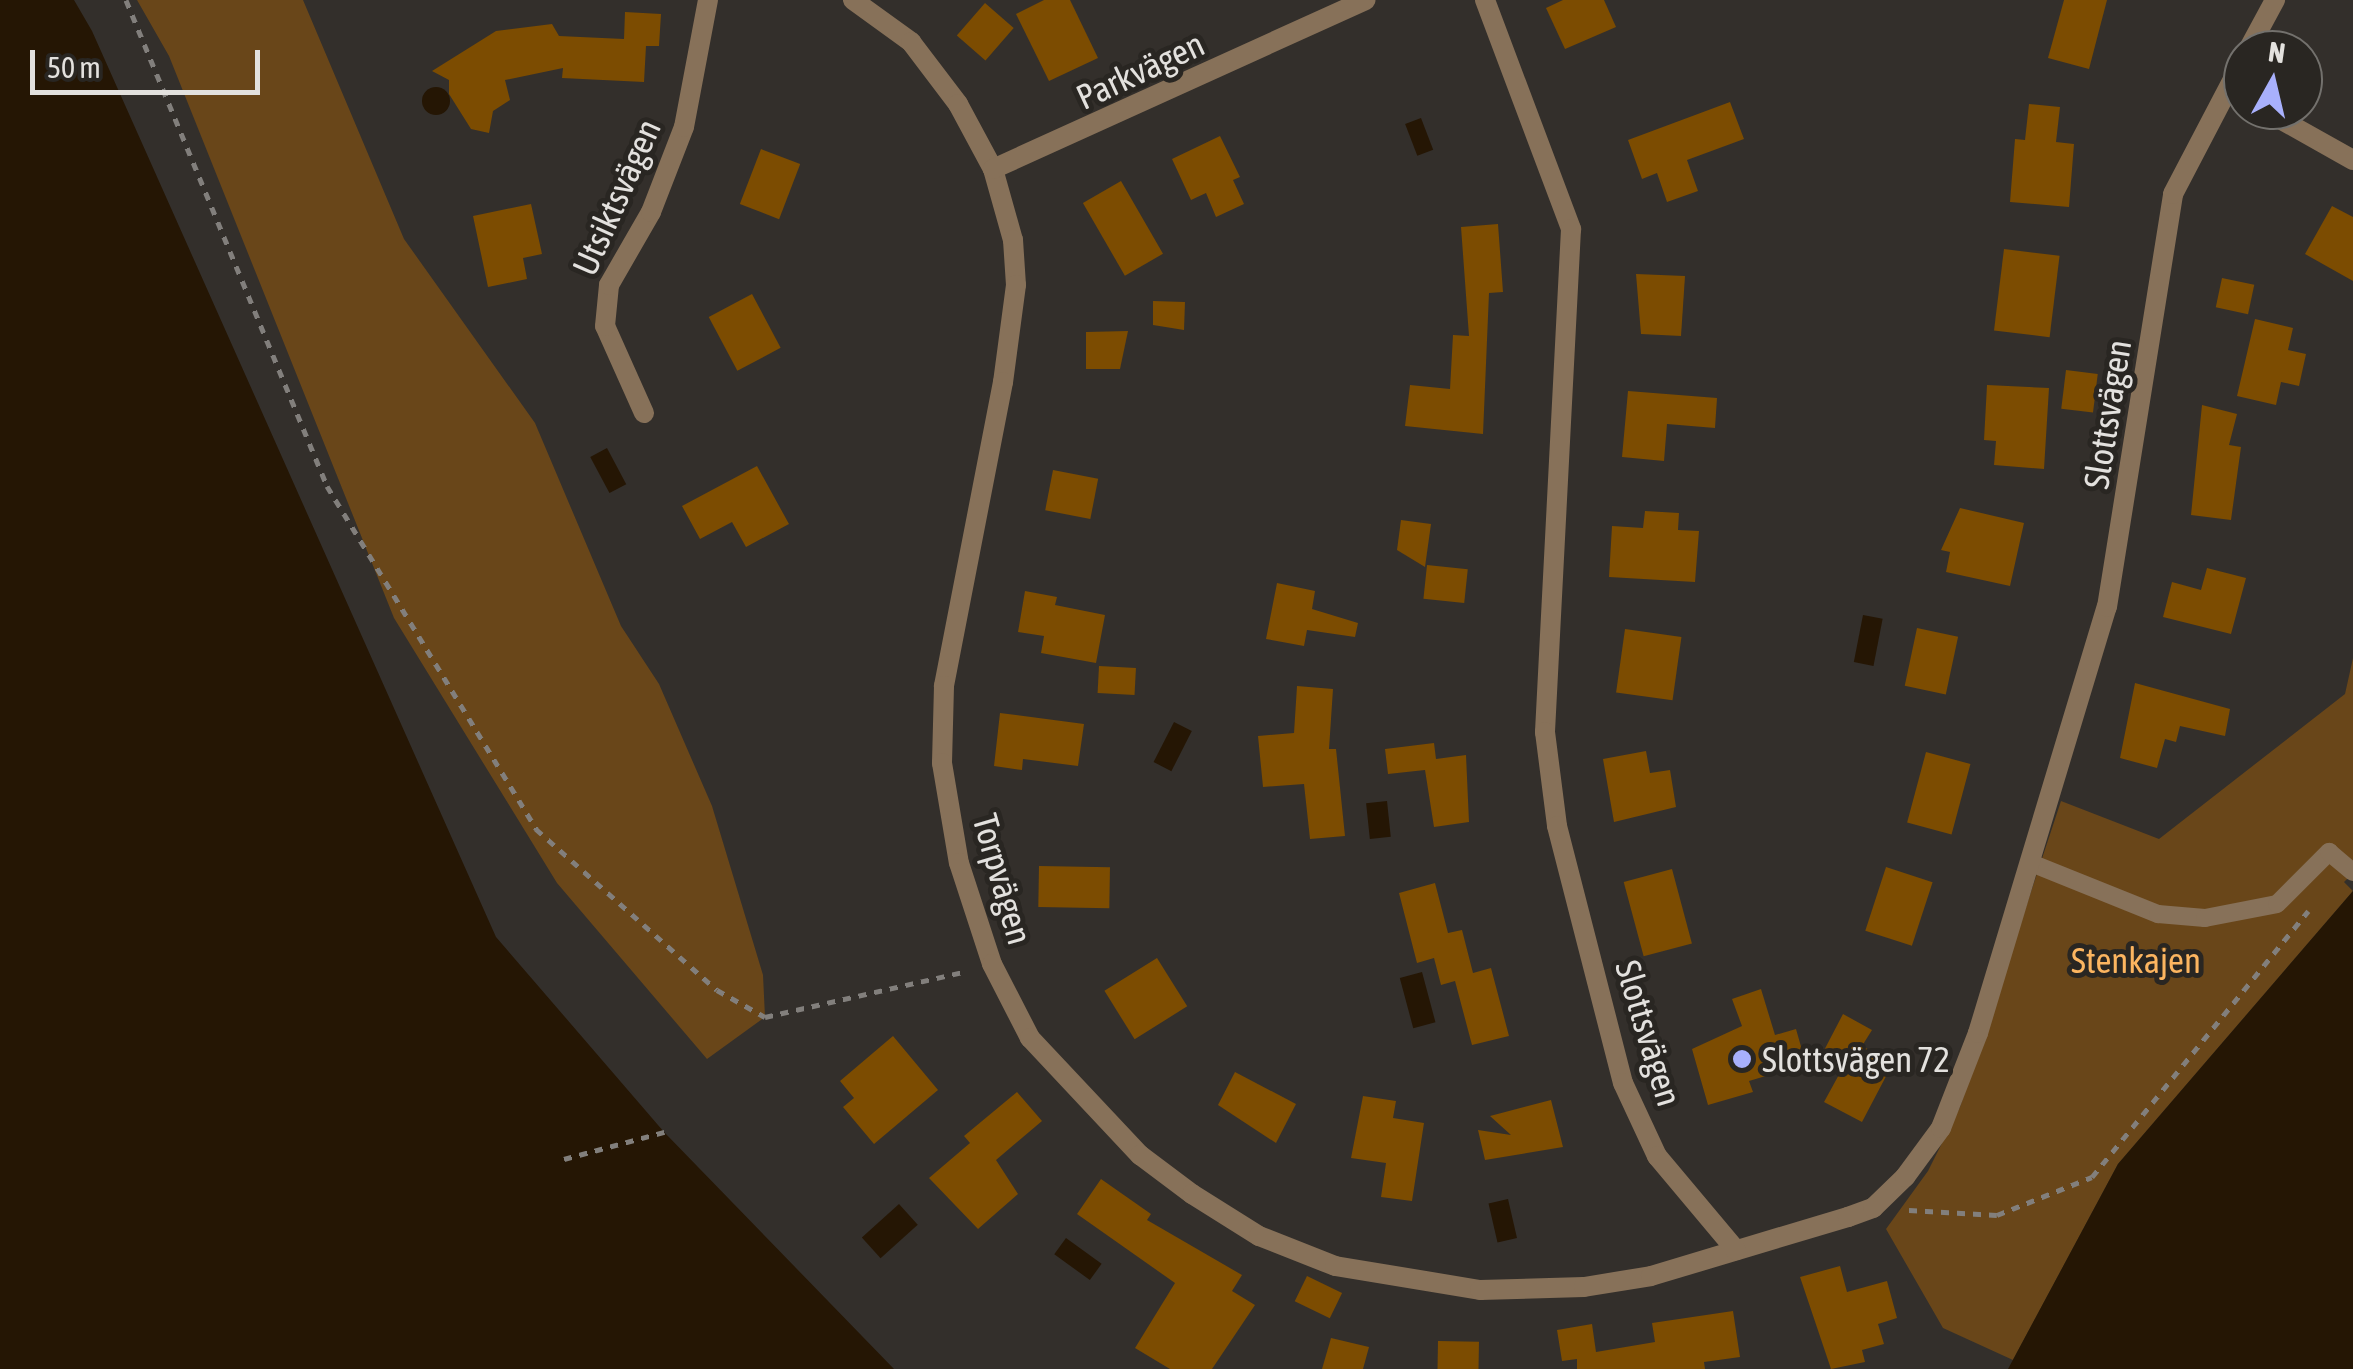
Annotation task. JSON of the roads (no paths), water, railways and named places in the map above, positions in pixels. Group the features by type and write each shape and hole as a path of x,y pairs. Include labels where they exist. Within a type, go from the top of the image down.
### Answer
{"street":[{"name":"Utsiktsvägen","path":"644,412 605,326 608,286 650,212 684,128 708,0"},
{"name":"Torpvägen","path":"853,0 910,42 958,104 994,169 1014,240 1016,285 944,686 942,762 959,863 992,964 1030,1038 1140,1155 1259,1236 1335,1266 1480,1290 1584,1287 1651,1276 1736,1250"},
{"name":"Parkvägen","path":"994,169 1366,0"},
{"name":"Slottsvägen","path":"1485,0 1570,229 1545,732 1556,826 1623,1083 1657,1156 1736,1250 1873,1208 1906,1178 1941,1128 1978,1033 2107,607 2174,194 2223,114"},
{"path":"2259,30 2275,0"},
{"path":"2300,130 2353,160"}],"lane":[{"path":"2030,863 2142,909 2205,918 2277,904 2329,852 2349,870"}],"place":[{"name":"Slottsvägen 72","path":"1742,1059"}],"park label":[{"name":"Stenkajen","path":"2136,960"}]}
